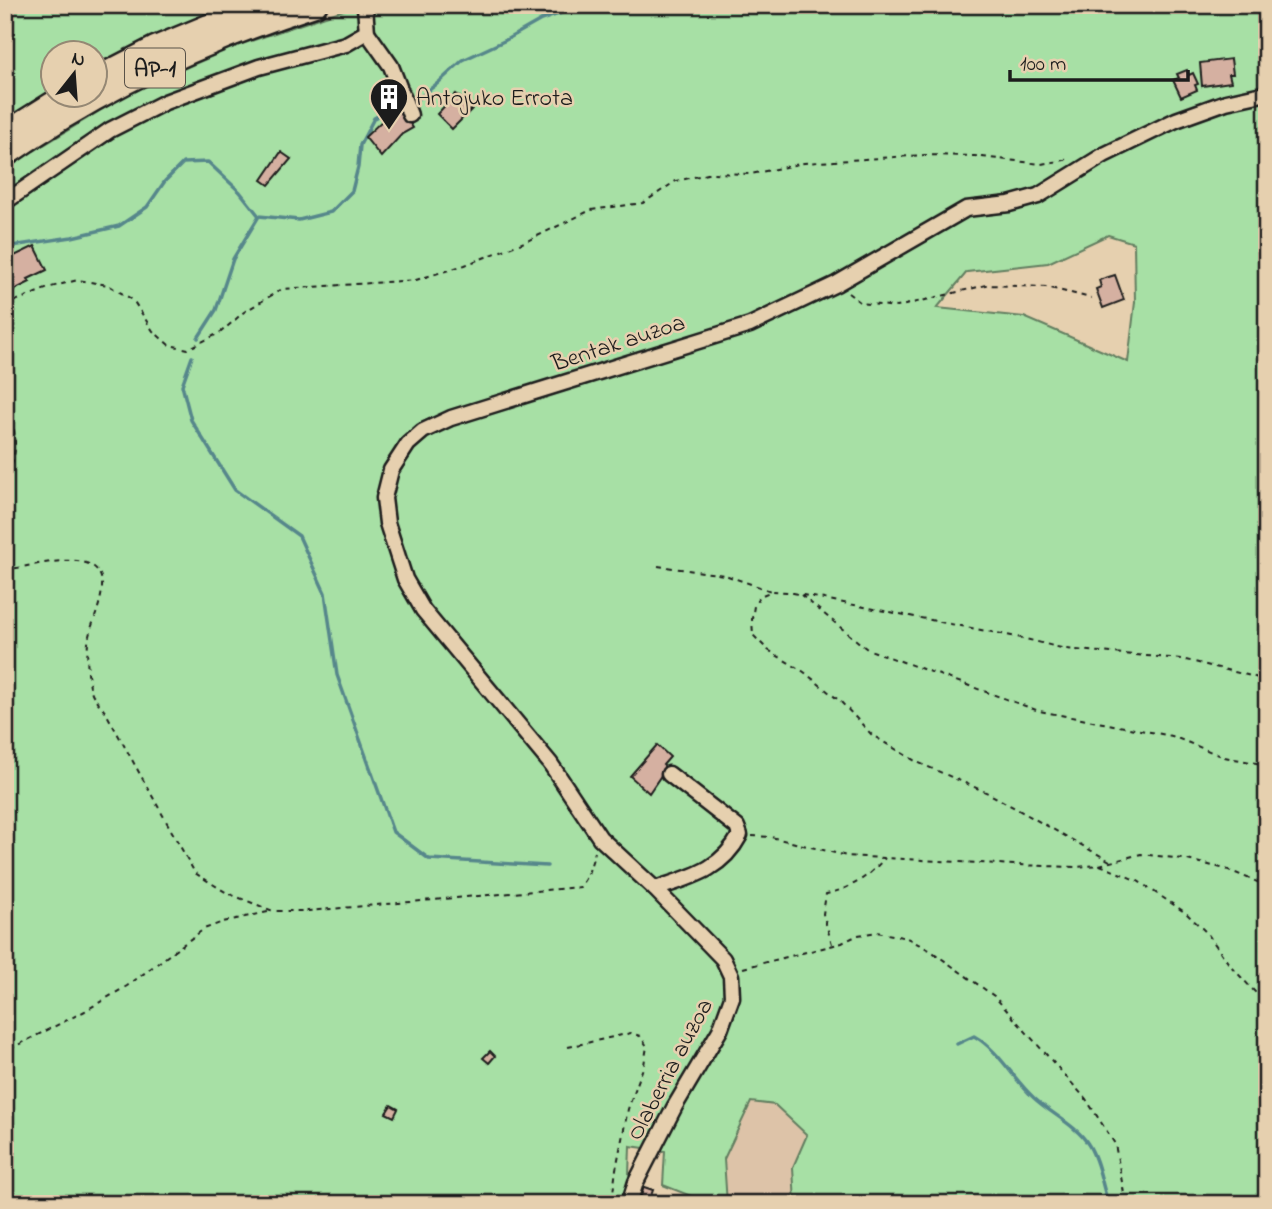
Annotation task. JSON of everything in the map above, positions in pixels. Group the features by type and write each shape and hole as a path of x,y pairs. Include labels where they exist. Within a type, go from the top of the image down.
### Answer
{"highway":[{"name":"AP-1","path":"108,72 154,48 258,5"},
{"name":"AP-1","path":"5,156 85,105 162,65 240,31 316,5"},
{"path":"5,133 45,108"}],"street":[{"path":"365,7 367,32 391,66 410,115"},
{"path":"5,202 110,130 165,102 259,67 346,44 367,32"},
{"name":"Bentak auzoa","path":"600,838 550,763 423,610 405,579 387,523 384,498 391,470 408,444 423,430 451,418 750,325 836,284 966,209 1009,204 1038,196 1104,156 1176,120 1226,102 1267,93"},
{"path":"655,889 719,863 740,835 737,827 669,774"},
{"name":"Olaberria auzoa","path":"600,838 655,889 723,959 731,975 732,997 720,1030 675,1105 635,1182 629,1204"}],"path":[{"path":"5,305 51,287 78,280 108,285 133,300 153,331 169,345 188,349 221,332 244,312 282,289 416,280 527,241 591,210 643,203 676,181 712,173 751,174 804,163 925,155 974,156 1041,164 1074,158"},
{"path":"836,284 861,303 897,307 986,285 1046,286 1091,298"},
{"path":"5,425 14,430 16,450 10,470 5,475"},
{"path":"5,570 68,561 86,562 94,567 102,580 102,599 89,636 92,692 195,873 227,893 273,911"},
{"path":"658,566 725,575 772,591 939,621 1065,649 1182,659 1267,680"},
{"path":"772,591 760,596 754,606 753,635 768,650 804,672 841,702 872,735 917,762 988,793 1110,861"},
{"path":"800,595 867,649 1039,711 1172,736 1224,757 1267,765"},
{"path":"740,835 771,837 847,856 1016,865 1099,865 1141,854 1183,859 1226,869 1267,886"},
{"path":"5,1052 85,1012 116,993 204,929 223,922 273,911 308,911 580,887 588,874 600,838"},
{"path":"833,946 823,915 826,894 852,887 866,878 885,857"},
{"path":"1099,865 1139,881 1186,913 1207,933 1229,964 1267,1005"},
{"path":"731,975 747,966 833,946 858,935 877,932 907,938 932,951 994,996 1086,1099 1115,1144 1126,1204"},
{"path":"568,1047 631,1033 640,1036 647,1046 644,1065 628,1109 613,1193 616,1204"},
{"path":"5,1058 12,1048"}],"shaded area":[{"path":"750,1102 775,1105 808,1135 793,1167 795,1204 727,1204 724,1159"}],"green space":[{"path":"5,5 228,5 108,68 108,38 38,38 38,102 7,121 34,151 134,90 236,46 358,5 1267,5 1267,1204 795,1204 793,1167 807,1135 775,1105 751,1102 724,1159 727,1204 698,1204 696,1198 663,1185 665,1151 630,1146 628,1204 5,1204","holes":["1108,235 1134,243 1135,302 1128,362 1024,317 937,308 967,272 1048,263"]}],"building":[{"path":"1231,59 1231,82 1202,86 1200,63"},
{"path":"1187,70 1189,75 1193,73 1198,84 1195,85 1197,90 1181,97 1173,80 1179,78 1177,74"},
{"path":"456,94 472,109 452,129 437,114"},
{"name":"Antojuko Errota","path":"401,109 413,128 402,134 381,157 365,137 388,115"},
{"path":"281,152 291,159 269,185 262,180"},
{"path":"35,246 47,270 8,293 5,277 9,275 6,270 12,267 8,259"},
{"path":"1115,275 1124,300 1103,308 1096,289 1101,287 1099,280"},
{"path":"657,745 670,757 649,793 630,776"},
{"path":"490,1051 495,1056 489,1063 483,1058"},
{"path":"391,1105 398,1109 394,1117 386,1113"},
{"path":"644,1187 653,1190 649,1202 640,1199"}],"waterway":[{"path":"408,102 416,100 463,60 541,20 567,11 571,5"},
{"path":"5,247 72,237 119,226 147,207 165,181 183,163 208,162 240,192 259,216 299,220 331,212 352,191 360,145 374,118 400,104"},
{"path":"198,338 216,310 233,259 259,216"},
{"path":"192,357 182,385 191,420 235,490 299,536 325,593 337,675 393,832 429,859 547,866"},
{"path":"957,1044 974,1036 983,1042 1034,1098 1083,1137 1097,1163 1106,1196 1104,1204"}],"place":[{"name":"Antojuko Errota","path":"389,131"}]}
